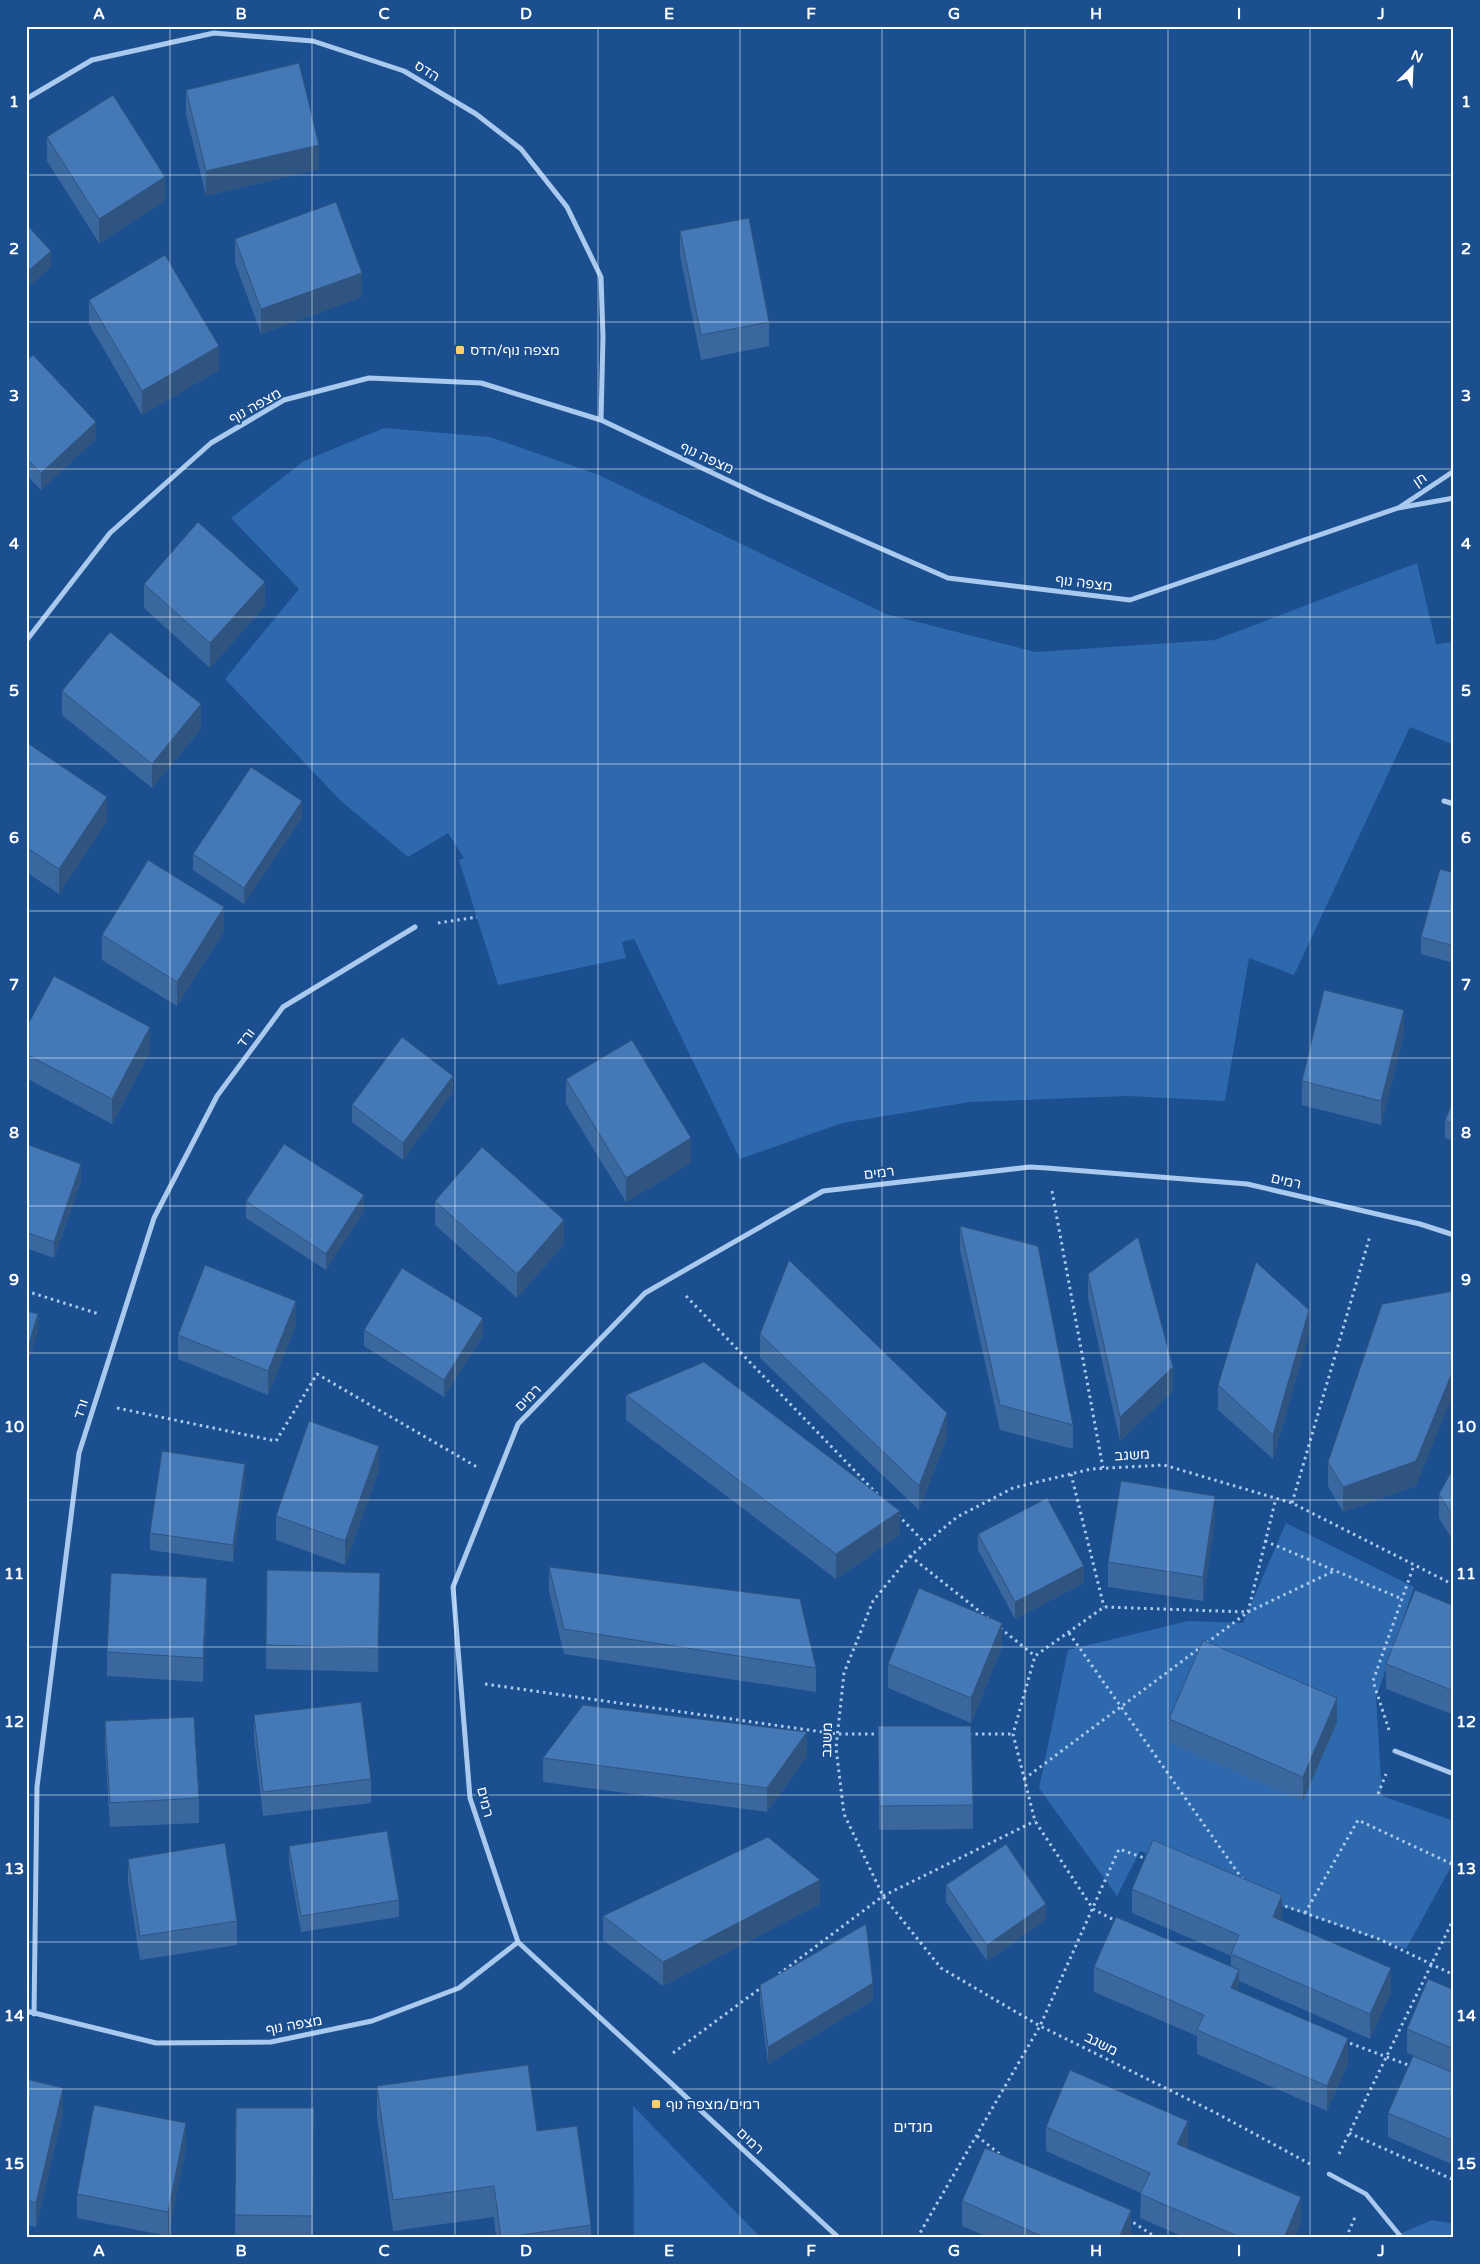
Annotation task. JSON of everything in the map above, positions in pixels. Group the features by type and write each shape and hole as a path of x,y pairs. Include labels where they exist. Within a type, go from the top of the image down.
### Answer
{"street":[{"name":"הדס","path":"26,99 92,60 214,33 313,41 404,71 476,114 521,149 567,206 601,277 603,337 601,420"},
{"name":"מצפה נוף","path":"26,640 110,533 211,444 284,400 369,378 481,383 601,420 761,496 948,578 1130,600 1398,508 1454,498"},
{"name":"חן","path":"1398,508 1454,471"},
{"path":"1444,801 1454,804"},
{"name":"ורד","path":"34,2014 37,1787 79,1453 121,1320 159,1209 218,1096 283,1007 416,927"},
{"name":"רמים","path":"839,2238 518,1942 470,1798 453,1587 518,1424 645,1293 823,1191 1030,1167 1047,1168 1246,1184 1420,1224 1454,1235"},
{"path":"1395,1750 1454,1774"},
{"name":"מצפה נוף","path":"26,2011 156,2043 272,2042 372,2021 459,1988 518,1942"},
{"path":"1329,2174 1366,2194 1402,2238"}],"path":[{"path":"416,927 477,918"},
{"path":"1047,1168 1103,1468"},
{"path":"1292,1503 1377,1214"},
{"path":"669,1279 884,1500"},
{"path":"26,1291 121,1320"},
{"path":"95,1403 276,1441 317,1374 497,1479"},
{"name":"משגב","path":"1329,2174 1216,2113 1040,2026 942,1968 884,1896 844,1814 836,1748 844,1673 873,1601 910,1556 957,1517 1014,1488 1103,1468 1164,1465 1292,1503 1454,1585"},
{"path":"1071,1474 1104,1607"},
{"path":"1248,1612 1276,1498"},
{"path":"898,1514 926,1543"},
{"path":"1265,1541 1402,1599"},
{"path":"910,1556 991,1621"},
{"path":"1395,1750 1373,1681 1414,1565"},
{"path":"1024,1779 1248,1612 1334,1570"},
{"path":"1125,1926 1093,1909 1035,1821 1013,1734 1035,1656 1104,1607 1248,1612"},
{"path":"998,1627 1035,1656"},
{"path":"1069,1633 1248,1887"},
{"path":"461,1681 837,1734 886,1734"},
{"path":"964,1734 1013,1734"},
{"path":"1305,1913 1358,1820 1454,1865"},
{"path":"773,1979 884,1896 1035,1821"},
{"path":"917,2238 1040,2026 1119,1849 1155,1862"},
{"path":"1271,1901 1379,1939 1454,1975"},
{"path":"1329,2174 1454,1918"},
{"path":"654,2067 765,1985"},
{"path":"1335,2038 1420,2070"},
{"path":"1349,2134 1454,2180"},
{"path":"977,2136 1003,2157"},
{"path":"1121,2214 1157,2238"}],"shaded area":[{"path":"384,428 490,437 599,475 886,614 1036,652 1215,640 1417,563 1436,644 1454,642 1454,745 1410,727 1294,975 1249,958 1225,1101 1127,1096 970,1102 842,1123 740,1159 634,939 622,942 626,958 498,985 459,860 464,858 448,833 408,857 341,801 225,679 299,589 231,518 304,461"},
{"path":"1286,1523 1414,1587 1376,1698 1382,1796 1454,1821 1454,1861 1406,1949 1279,1905 1140,1851 1117,1896 1039,1788 1068,1650 1188,1621 1243,1623"},
{"path":"633,2106 761,2238 634,2238"},
{"path":"1432,2220 1454,2224 1454,2238 1390,2238"}],"building":[{"path":"299,63 319,145 206,171 186,90"},
{"path":"113,95 165,177 99,219 47,137"},
{"path":"336,202 362,273 261,309 235,239"},
{"path":"749,218 769,322 701,335 680,231"},
{"path":"26,224 51,251 26,273"},
{"path":"165,255 219,346 142,391 89,300"},
{"path":"33,355 96,422 41,473 26,458 26,361"},
{"path":"198,522 265,582 210,643 144,584"},
{"path":"110,632 201,704 152,764 62,691"},
{"path":"26,742 107,797 59,869 26,847"},
{"path":"251,767 302,801 244,888 193,854"},
{"path":"148,860 224,907 177,982 102,935"},
{"path":"1440,869 1454,873 1454,946 1421,937"},
{"path":"54,976 150,1027 112,1099 26,1054 26,1028"},
{"path":"1324,990 1404,1010 1381,1101 1302,1081"},
{"path":"402,1037 453,1076 403,1143 352,1105"},
{"path":"632,1040 691,1138 626,1178 566,1079"},
{"path":"1454,1098 1454,1124 1445,1121"},
{"path":"26,1144 81,1164 54,1242 26,1232"},
{"path":"284,1144 364,1195 326,1254 246,1201"},
{"path":"482,1147 564,1220 517,1274 435,1201"},
{"path":"960,1226 1038,1246 1073,1425 1000,1405"},
{"path":"1138,1237 1173,1367 1120,1417 1088,1274"},
{"path":"789,1260 947,1413 919,1486 760,1334"},
{"path":"1256,1262 1309,1310 1273,1435 1218,1385"},
{"path":"205,1265 296,1301 268,1371 178,1335"},
{"path":"402,1268 483,1318 444,1380 364,1330"},
{"path":"1454,1291 1454,1368 1416,1461 1343,1487 1328,1462 1382,1304"},
{"path":"26,1311 38,1314 26,1353"},
{"path":"704,1362 900,1511 836,1554 626,1395"},
{"path":"309,1421 379,1446 345,1541 276,1516"},
{"path":"162,1451 245,1464 233,1545 150,1533"},
{"path":"1454,1467 1454,1518 1439,1494"},
{"path":"1121,1481 1215,1496 1203,1577 1108,1562"},
{"path":"1047,1498 1084,1566 1015,1602 978,1534"},
{"path":"549,1567 800,1599 816,1668 564,1629"},
{"path":"267,1570 380,1573 378,1648 266,1645"},
{"path":"111,1573 207,1578 203,1658 107,1652"},
{"path":"919,1588 1002,1623 971,1698 888,1664"},
{"path":"1415,1590 1454,1606 1454,1691 1386,1664"},
{"path":"1203,1640 1337,1698 1303,1777 1169,1719"},
{"path":"361,1702 371,1779 263,1792 254,1715"},
{"path":"583,1705 807,1732 767,1788 543,1758"},
{"path":"194,1717 199,1798 110,1803 105,1721"},
{"path":"878,1726 971,1726 973,1805 879,1806"},
{"path":"387,1831 399,1900 301,1916 289,1846"},
{"path":"768,1837 820,1880 663,1962 603,1916"},
{"path":"1153,1840 1282,1895 1273,1917 1391,1968 1370,2014 1231,1954 1239,1935 1132,1889"},
{"path":"225,1843 237,1921 140,1936 128,1859"},
{"path":"1006,1844 1046,1904 987,1945 946,1885"},
{"path":"1116,1917 1239,1970 1231,1988 1348,2038 1327,2086 1197,2030 1204,2015 1094,1967"},
{"path":"866,1924 873,1983 768,2047 760,1985"},
{"path":"1428,1979 1454,1990 1454,2049 1407,2029"},
{"path":"1413,2056 1454,2073 1454,2141 1388,2113"},
{"path":"528,2065 537,2131 577,2126 591,2225 501,2238 494,2186 393,2200 377,2086"},
{"path":"1070,2070 1188,2121 1177,2144 1301,2197 1284,2238 1242,2238 1140,2194 1150,2173 1046,2127"},
{"path":"26,2079 63,2088 36,2203 26,2200"},
{"path":"94,2105 186,2123 168,2212 77,2194"},
{"path":"236,2108 314,2108 313,2216 235,2215"},
{"path":"985,2148 1131,2210 1119,2238 1046,2238 962,2201"}],"place":[{"name":"מצפה נוף/הדס","path":"460,350"},
{"name":"רמים/מצפה נוף","path":"656,2104"}],"district":[{"name":"מגדים","path":"913,2127"}]}
